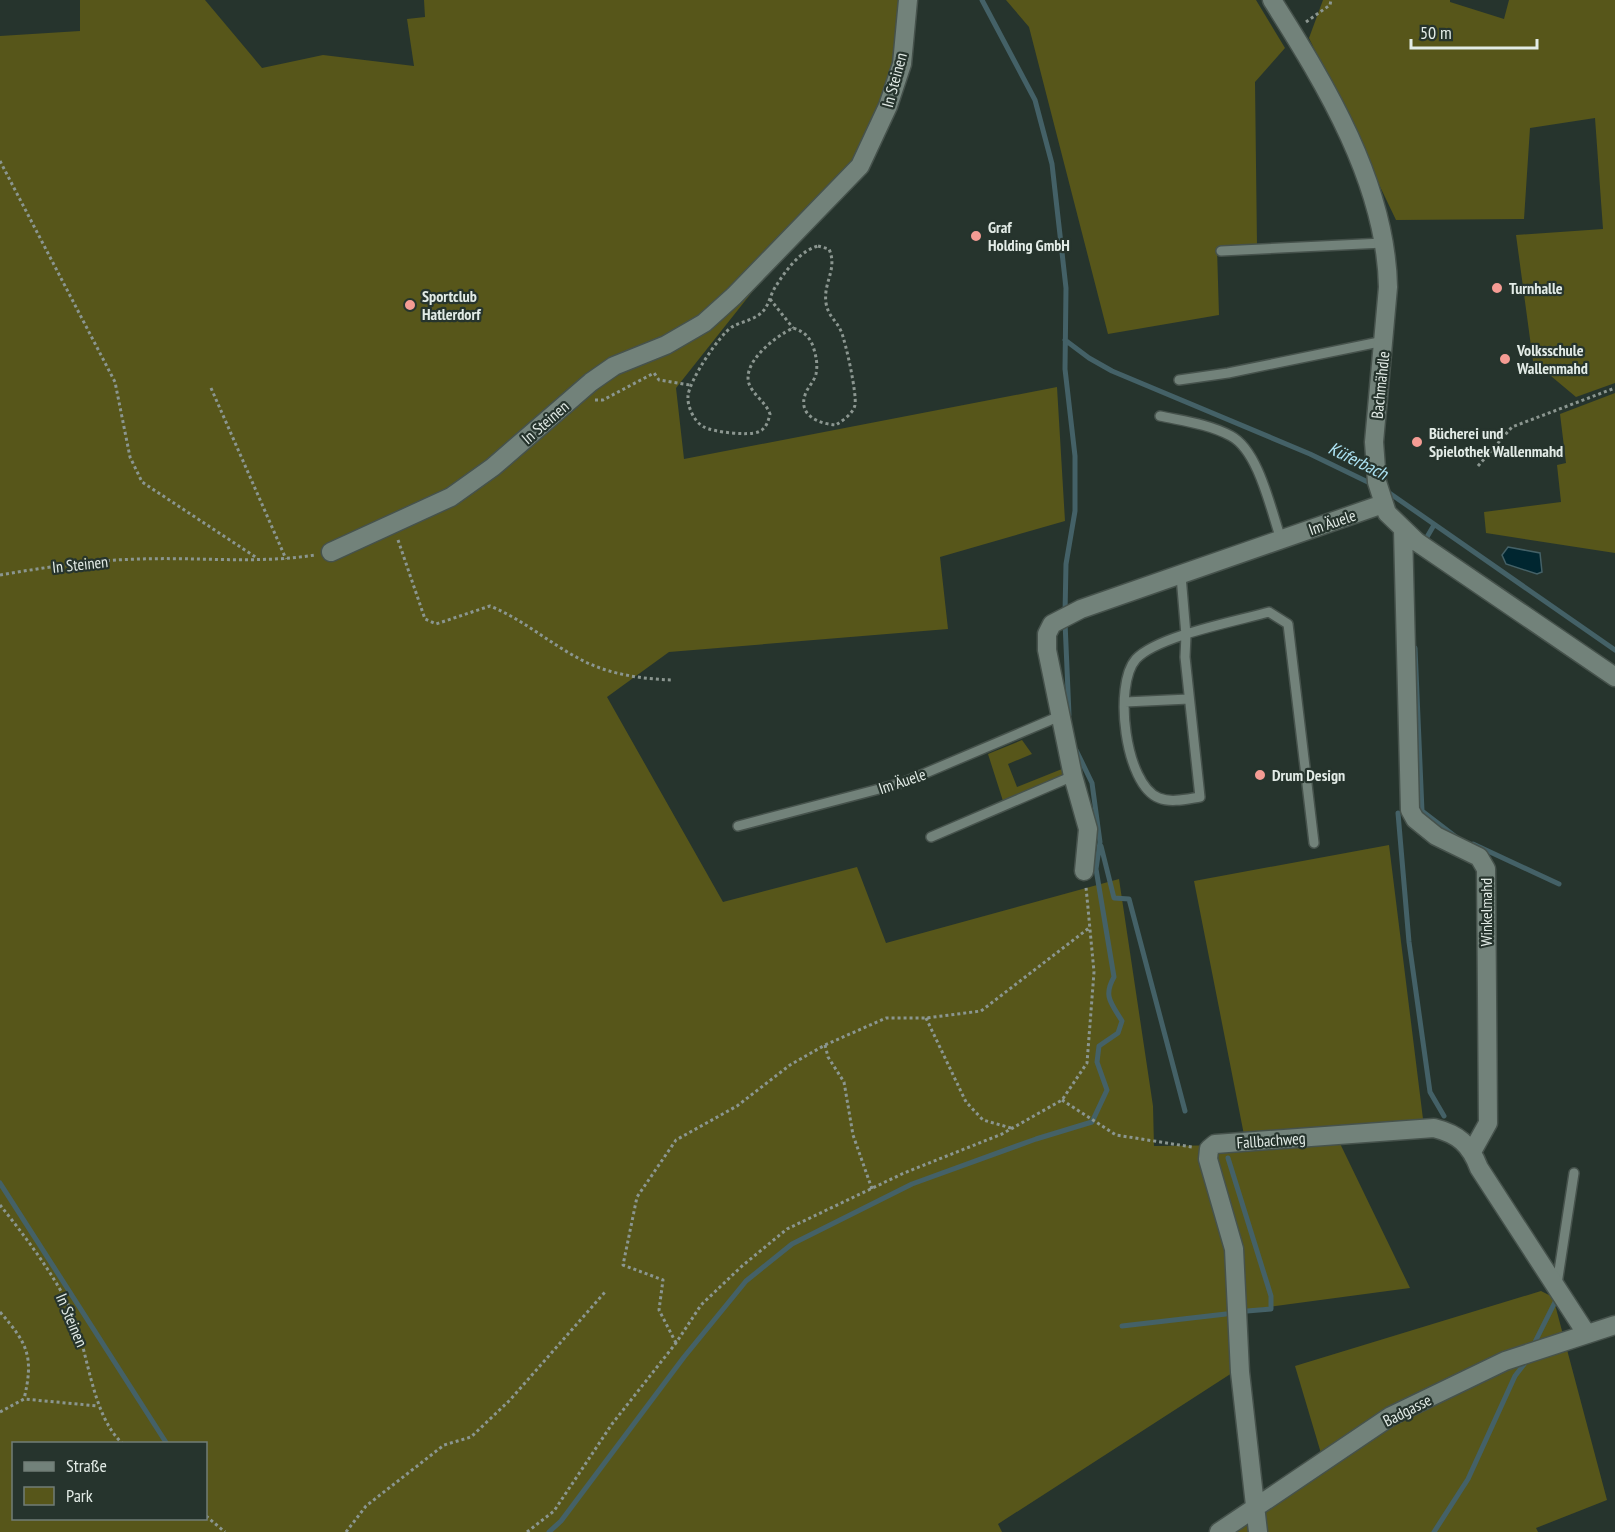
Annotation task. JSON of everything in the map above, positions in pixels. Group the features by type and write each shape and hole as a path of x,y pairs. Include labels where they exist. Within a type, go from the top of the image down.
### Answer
{"street":[{"name":"In Steinen","path":"331,552 451,497 493,467 584,388 614,366 666,345 704,324 804,227 860,166 888,106 900,70 908,0"},
{"name":"Bachmähdle","path":"1272,0 1293,32 1355,149 1368,185 1383,243 1388,275 1374,442 1380,494"},
{"path":"1380,494 1392,520 1403,530 1615,677"},
{"name":"Im Äuele","path":"1084,871 1088,829 1073,776 1047,650 1047,634 1056,621 1138,588 1181,576 1281,539 1380,494"},
{"name":"Winkelmahd","path":"1403,530 1410,810 1415,819 1436,836 1479,857 1486,869 1488,1122 1473,1150"},
{"name":"Fallbachweg","path":"1209,1149 1215,1144 1434,1128 1452,1132 1473,1150 1479,1167 1557,1284 1586,1334"},
{"path":"1209,1149 1208,1159 1215,1191 1234,1249 1240,1372 1258,1532"},
{"name":"Badgasse","path":"1219,1532 1254,1506 1391,1416 1505,1361 1615,1325"}],"lane":[{"path":"1221,251 1383,243"},
{"path":"1179,380 1228,373 1384,341"},
{"path":"1160,416 1204,425 1233,437 1248,452 1258,470 1281,539"},
{"path":"1181,576 1186,635 1185,657 1200,797 1170,801 1157,798 1144,785 1132,758 1124,731 1127,678 1134,660 1147,650 1186,635 1269,612 1288,624 1314,843"},
{"path":"1125,702 1189,699"},
{"name":"Im Äuele","path":"738,826 902,783 1060,716"},
{"path":"931,837 1073,776"},
{"path":"1557,1284 1574,1173"}],"path":[{"path":"1293,32 1330,5 1331,0"},
{"path":"0,161 115,382 130,457 142,482 257,558"},
{"path":"770,299 793,328 802,331 811,341 817,359 816,376 804,395 804,408 812,419 823,424 836,425 848,417 855,405 847,349 841,331 829,317 826,301 833,258 829,249 818,246 809,248 799,256 776,286 764,310 753,318 731,327 721,337 690,386 688,397 693,416 704,427 729,433 758,432 767,425 771,414 765,402 750,387 748,374 752,363 781,333 793,328"},
{"path":"584,388 595,400 603,400 654,373 659,380 690,386"},
{"path":"211,388 286,559"},
{"path":"1478,466 1512,427 1615,388"},
{"path":"392,524 425,619 436,624 490,606 579,659 612,672 649,679 672,680"},
{"name":"In Steinen","path":"0,575 68,563 140,559 286,559 331,552"},
{"path":"527,1532 554,1511 612,1424 676,1343 701,1305 742,1266 787,1229 1011,1128 1062,1100 1088,1063 1094,972 1084,871"},
{"path":"676,1343 659,1310 663,1280 623,1265 637,1197 676,1140 737,1106 790,1065 825,1045 885,1018 926,1018 981,1011 1089,928"},
{"path":"926,1018 966,1102 982,1120 1011,1128"},
{"path":"825,1045 828,1057 844,1083 853,1135 872,1189"},
{"path":"1062,1100 1116,1136 1209,1149"},
{"name":"In Steinen","path":"0,1205 23,1233 68,1304 88,1358 98,1406 114,1436 122,1442"},
{"path":"346,1532 366,1506 444,1445 471,1437 510,1400 605,1292"},
{"path":"0,1312 18,1331 29,1366 24,1400"},
{"path":"0,1412 24,1400 98,1406"},
{"path":"207,1517 225,1532"}],"green space":[{"path":"80,0 205,0 262,68 323,55 414,66 407,19 425,17 424,0 902,0 895,68 864,151 676,388 684,459 1057,387 1065,521 940,557 948,629 669,652 607,697 723,902 857,867 886,943 1119,879 1153,1106 1154,1146 1246,1145 1194,881 1389,845 1423,1119 1332,1127 1410,1288 1230,1312 1232,1373 998,1524 1002,1532 0,1532 0,36 80,31"},
{"path":"1006,0 1256,0 1285,48 1255,82 1257,246 1217,248 1219,315 1108,334 1029,27"},
{"path":"1323,0 1450,0 1450,2 1504,19 1509,0 1615,0 1615,383 1576,397 1533,361 1516,235 1603,229 1595,118 1530,128 1524,219 1396,220 1309,38"},
{"path":"1615,393 1615,553 1486,533 1484,512 1561,502 1557,465 1566,463 1560,414"},
{"path":"1022,740 1032,754 1008,764 1017,787 1062,769 1057,740 1065,775 1003,801 988,754"},
{"path":"1541,1291 1553,1297 1607,1500 1536,1528 1538,1532 1234,1532 1326,1470 1295,1366"}],"water":[{"path":"1508,547 1540,553 1542,572 1537,574 1506,564 1502,555"}],"waterway":[{"path":"982,0 1035,100 1052,164 1066,288 1065,369 1075,456 1075,511 1066,564 1065,613"},
{"name":"Küferbach","path":"1065,340 1089,358 1112,371 1310,454 1374,485"},
{"name":"Küferbach","path":"1385,490 1615,650"},
{"path":"1427,537 1434,525"},
{"path":"1065,622 1069,715"},
{"path":"1415,648 1422,811 1456,837"},
{"path":"549,1532 561,1521 684,1357 746,1281 792,1244 912,1184 1036,1139 1092,1122 1107,1090 1097,1062 1099,1046 1118,1033 1122,1021 1109,995 1114,977 1096,869 1100,842 1092,783 1076,750"},
{"path":"1398,813 1409,942 1430,1092 1444,1116"},
{"path":"1473,844 1559,884"},
{"path":"1101,846 1114,898 1129,899 1185,1111"},
{"path":"1228,1158 1271,1296 1271,1309 1247,1311"},
{"path":"0,1183 166,1442"},
{"path":"1534,1344 1556,1300 1554,1297"},
{"path":"1122,1326 1226,1314"},
{"path":"1434,1532 1468,1479 1515,1376 1525,1363"}],"place":[{"name":"Graf Holding GmbH","path":"976,236"},
{"name":"Turnhalle","path":"1497,288"},
{"name":"Sportclub Hatlerdorf","path":"410,305"},
{"name":"Volksschule Wallenmahd","path":"1505,359"},
{"name":"Bücherei und Spielothek Wallenmahd","path":"1417,442"},
{"name":"Drum Design","path":"1260,775"}]}
